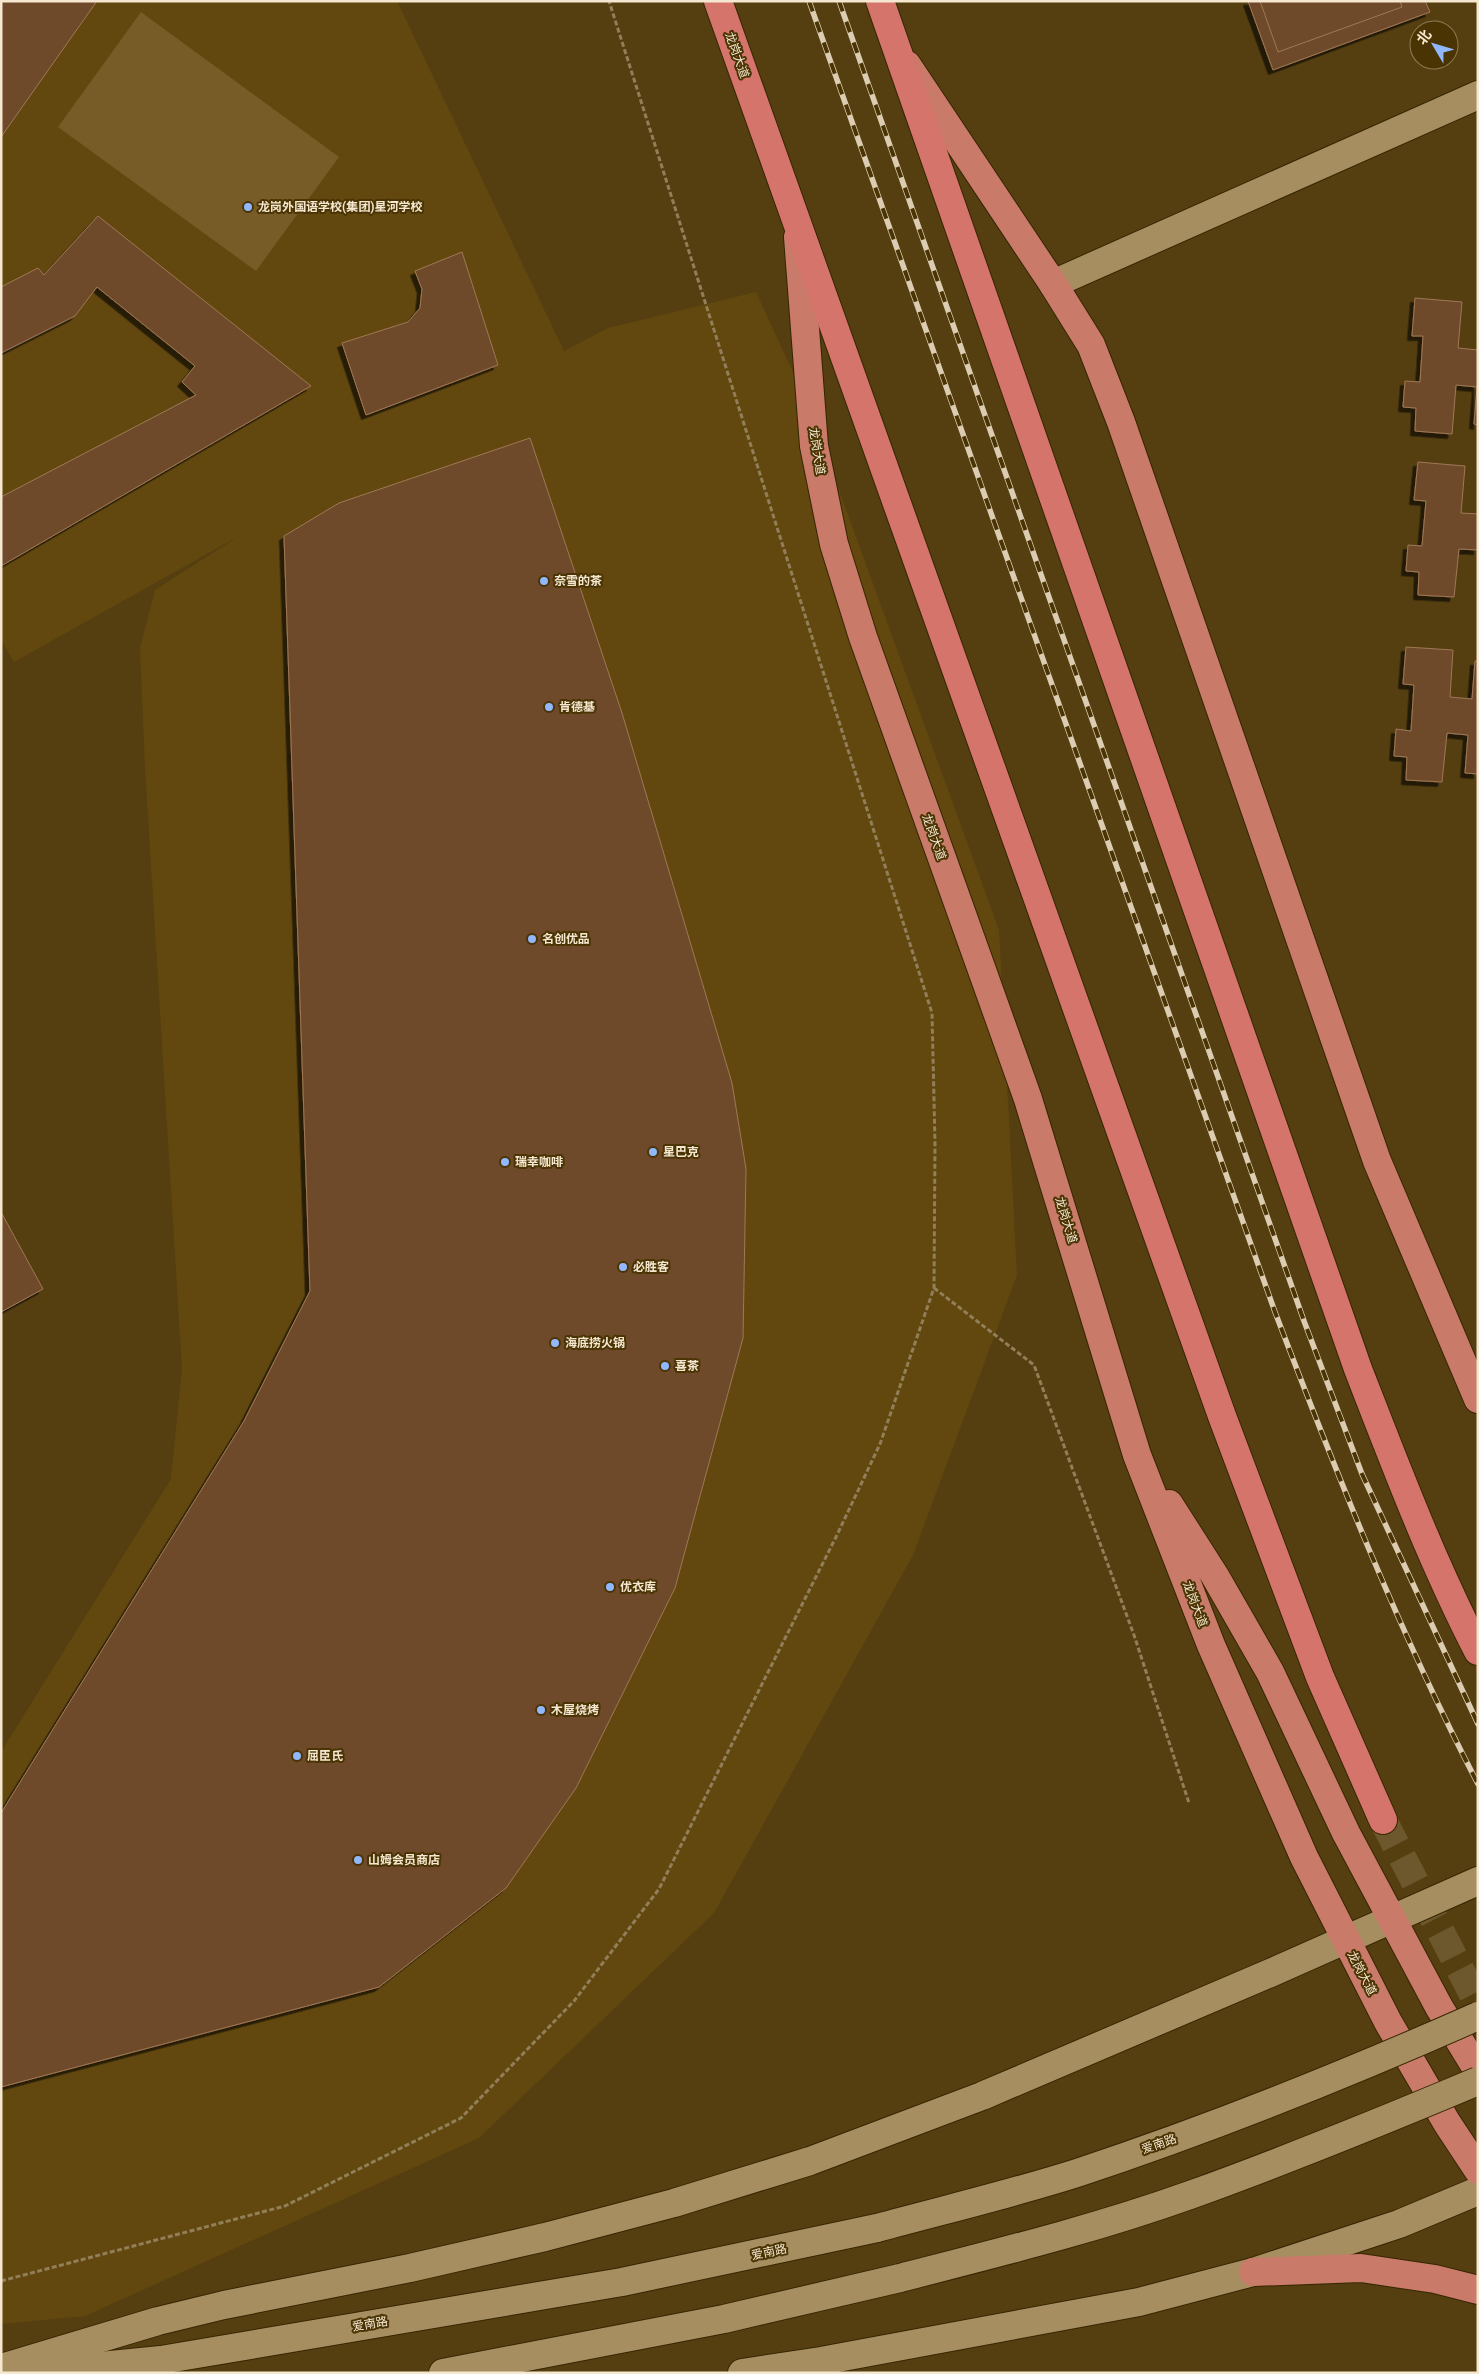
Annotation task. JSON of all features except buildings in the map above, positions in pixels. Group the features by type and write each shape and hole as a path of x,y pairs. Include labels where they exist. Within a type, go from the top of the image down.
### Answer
{"highway":[{"name":"龙岗大道","path":"718,1 1222,1416 1320,1677 1383,1820"},
{"path":"880,1 1358,1368 1444,1580 1478,1651"}],"main road":[{"path":"896,49 1053,284 1091,345 1121,422 1378,1161 1478,1399"},
{"name":"龙岗大道","path":"797,223 814,446 834,544 863,637 1028,1099 1137,1455 1211,1645 1304,1857 1388,2022 1447,2124 1478,2170"},
{"path":"1137,1455 1215,1576 1270,1672 1346,1833 1439,2007 1478,2070"},
{"path":"1253,2272 1361,2268 1435,2279 1478,2290"}],"street":[{"path":"1053,284 1478,95"},
{"path":"1,2368 158,2321 215,2307 410,2268 545,2237 674,2203 801,2164 982,2096 1478,1881"},
{"name":"爱南路","path":"30,2373 161,2360 602,2285 877,2228 1075,2173 1181,2137 1415,2044 1478,2016"},
{"path":"444,2373 724,2319 900,2278 1050,2239 1189,2196 1343,2138 1478,2081"},
{"path":"742,2373 821,2361 1139,2302 1253,2272 1399,2224 1478,2191"}],"path":[{"path":"1,2281 285,2206 461,2118 574,2001 664,1880 833,1543 880,1444 934,1288 935,1143 932,1013 609,1"},
{"path":"934,1288 1034,1365 1134,1635 1189,1803"}],"shaded area":[{"path":"1,1 397,1 564,351 608,328 756,292 808,405 999,930 1017,1275 913,1555 714,1913 479,2138 85,2316 1,2324 1,1752 171,1479 182,1369 145,767 140,648 155,590 239,536 14,662 1,640"},
{"path":"141,12 339,157 256,271 58,127"}],"tunnel":[{"path":"1383,1820 1478,2004"}],"railway":[{"path":"809,1 1275,1312 1345,1492 1395,1610 1449,1727 1478,1784"},
{"path":"839,1 1304,1321 1362,1474 1478,1724"}],"place":[{"name":"龙岗外国语学校(集团)星河学校","path":"248,207"},
{"name":"奈雪的茶","path":"544,581"},
{"name":"肯德基","path":"549,707"},
{"name":"名创优品","path":"532,939"},
{"name":"星巴克","path":"653,1152"},
{"name":"瑞幸咖啡","path":"505,1162"},
{"name":"必胜客","path":"623,1267"},
{"name":"海底捞火锅","path":"555,1343"},
{"name":"喜茶","path":"665,1366"},
{"name":"优衣库","path":"610,1587"},
{"name":"木屋烧烤","path":"541,1710"},
{"name":"屈臣氏","path":"297,1756"},
{"name":"山姆会员商店","path":"358,1860"}]}
